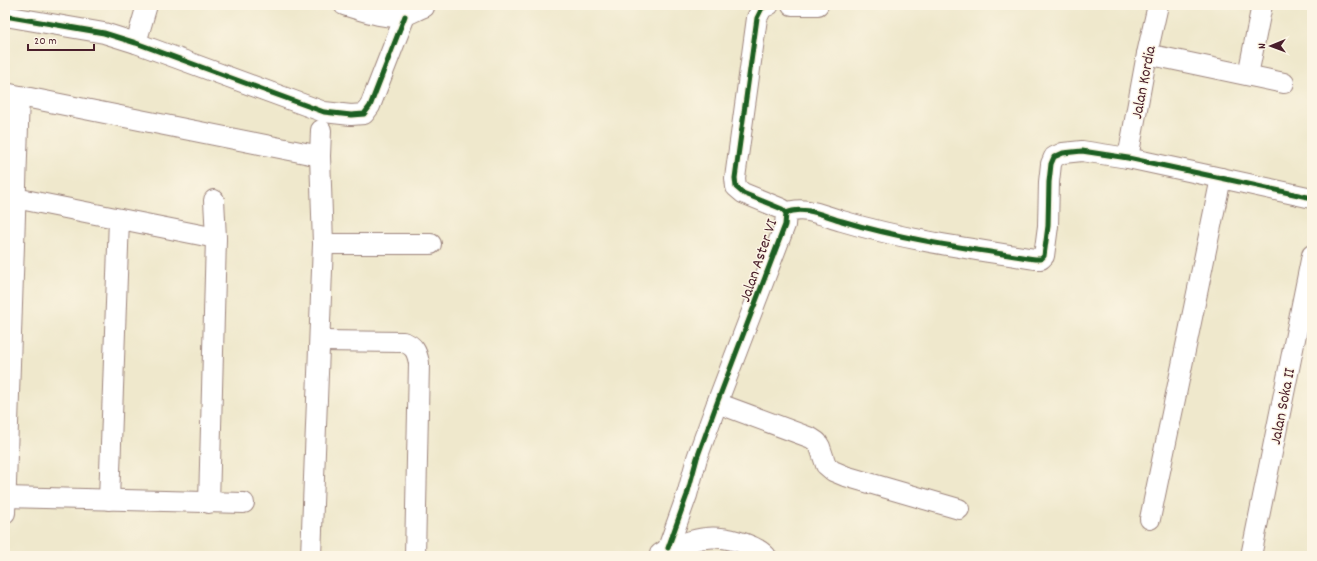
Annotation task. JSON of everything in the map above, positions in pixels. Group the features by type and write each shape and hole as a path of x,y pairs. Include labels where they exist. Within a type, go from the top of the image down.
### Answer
{"street":[{"path":"136,42 147,5"},
{"path":"344,5 384,16 405,16 424,7 424,5"},
{"name":"Jalan Aster VI","path":"663,552 687,495 697,458 785,225 786,213 782,209 742,193 736,187 735,178 757,18 762,8 769,5"},
{"path":"792,5 818,5"},
{"name":"Jalan Kordia","path":"1128,158 1147,54 1158,5"},
{"path":"1248,75 1262,5"},
{"path":"5,16 33,13 104,32 136,42 324,112 351,115 364,114 370,106 405,16"},
{"path":"1147,54 1284,83"},
{"path":"5,513 12,94 320,156"},
{"path":"311,556 323,244 320,156 321,130"},
{"path":"786,213 793,210 808,211 859,226 937,243 1041,259 1044,256 1047,234 1051,164 1054,157 1063,153 1082,151 1128,158 1312,198"},
{"path":"1150,519 1221,178"},
{"path":"10,197 216,238"},
{"path":"209,503 216,238 214,200"},
{"path":"109,500 118,219"},
{"path":"323,244 431,244"},
{"name":"Jalan Soka II","path":"1251,556 1312,255"},
{"path":"320,341 403,342 410,344 418,355 416,556"},
{"path":"717,403 811,438 817,442 826,465 833,471 959,509"},
{"path":"5,497 244,504"},
{"path":"663,552 705,538 723,538 751,546 766,556"}],"cycle path":[{"path":"668,548 687,495 697,458 785,225 786,213 782,209 743,193 736,187 735,178 757,18 762,8 769,5"},
{"path":"5,16 104,33 136,43 324,112 351,115 364,114 370,106 405,16"},
{"path":"786,213 800,210 807,211 866,228 914,239 987,252 1041,259 1044,256 1048,226 1051,164 1054,157 1063,153 1082,151 1128,158 1312,198"}]}
